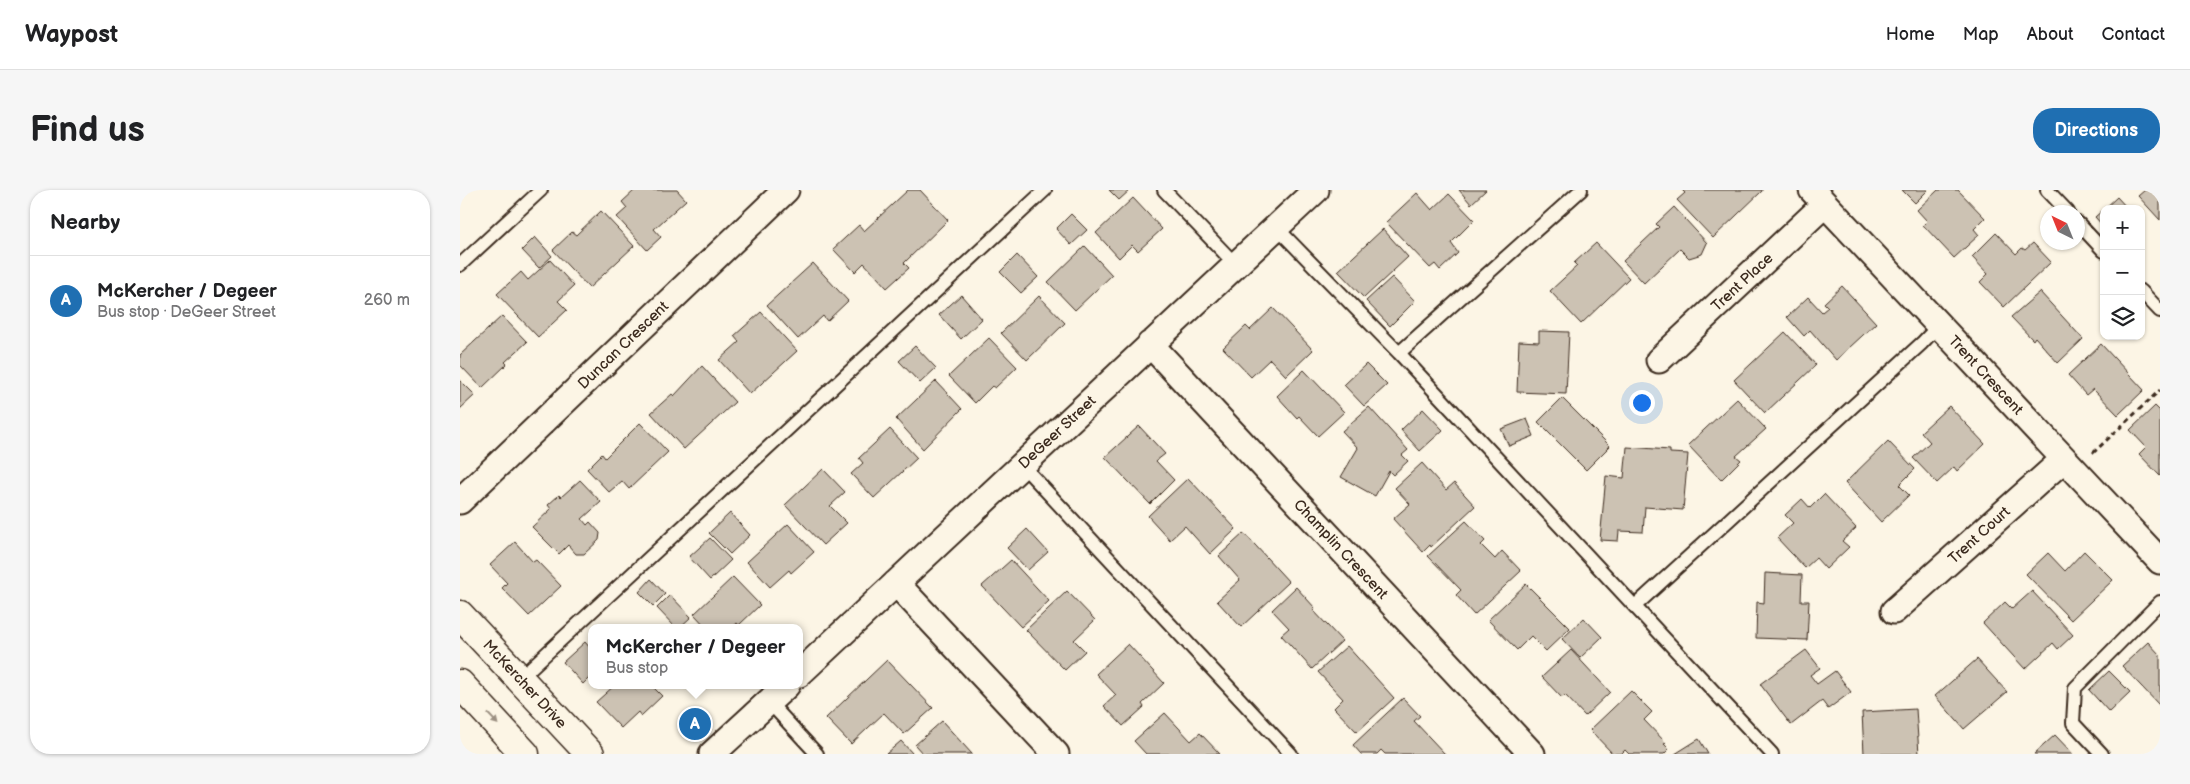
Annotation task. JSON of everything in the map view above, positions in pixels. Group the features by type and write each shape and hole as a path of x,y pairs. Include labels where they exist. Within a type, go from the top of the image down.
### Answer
{"main road":[{"name":"McKercher Drive","path":"460,615 590,754"},
{"path":"460,684 525,754"}],"street":[{"name":"Duncan Crescent","path":"460,501 786,190"},
{"name":"DeGeer Street","path":"803,670 1316,190"},
{"name":"Trent Crescent","path":"1819,197 2160,561"},
{"name":"Trent Place","path":"1659,360 1819,197"},
{"name":"Champlin Crescent","path":"1150,344 1532,754"},
{"name":"Trent Court","path":"1894,611 2072,467"},
{"path":"896,583 1056,754"},
{"path":"712,754 783,689"}],"lane":[{"path":"460,265 541,190"},
{"path":"520,678 1045,190"},
{"path":"1164,190 1236,265"},
{"path":"1400,354 1581,190"},
{"path":"2047,190 2061,205"},
{"path":"1277,228 1400,354 1772,754"},
{"path":"2085,231 2103,250"},
{"path":"2145,295 2160,311"},
{"path":"1635,606 1915,350 1939,325"},
{"path":"1022,465 1291,754"},
{"path":"2102,754 2073,724 2075,688 2160,602"},
{"path":"768,702 817,754"}],"path":[{"path":"2072,467 2092,455 2160,390"}],"building":[{"path":"635,190 677,190 686,200 654,229 661,237 647,250 617,217 627,208 622,202"},
{"path":"908,190 920,190 948,220 904,263 909,268 887,288 864,263 855,272 833,249 859,225 864,231"},
{"path":"1109,190 1130,190 1119,200"},
{"path":"1459,190 1486,190 1471,204"},
{"path":"1682,190 1762,191 1713,238 1677,200 1685,193"},
{"path":"1902,190 1928,190 1915,203"},
{"path":"1938,190 1958,190 1985,218 1974,229 1979,235 1954,258 1923,225 1927,221 1917,210"},
{"path":"2145,190 2160,190 2160,220 2138,196"},
{"path":"1417,193 1432,210 1449,194 1474,220 1451,243 1458,253 1440,270 1435,264 1430,268 1386,222"},
{"path":"2117,197 2124,205 2108,205"},
{"path":"1133,198 1162,229 1138,251 1132,245 1119,258 1096,233"},
{"path":"1674,207 1707,243 1702,254 1689,258 1680,249 1644,283 1623,261 1659,227 1656,224"},
{"path":"601,211 634,246 589,288 553,250 572,232 576,235"},
{"path":"2100,213 2100,223 2095,217"},
{"path":"1071,214 1087,230 1071,245 1056,229"},
{"path":"1383,229 1408,257 1364,298 1338,271"},
{"path":"1996,233 2016,254 2022,248 2025,250 2033,243 2051,262 2004,307 1980,282 1988,274 1972,257"},
{"path":"535,237 552,256 539,268 522,250"},
{"path":"1596,243 1629,278 1581,324 1550,291 1577,266 1574,263"},
{"path":"1085,246 1112,275 1075,310 1048,282"},
{"path":"1017,255 1038,277 1021,293 1000,272"},
{"path":"550,260 574,286 558,301 567,310 538,337 497,294 521,272 528,280"},
{"path":"813,263 848,301 827,321 823,316 798,339 767,305"},
{"path":"1392,277 1415,301 1390,326 1366,301"},
{"path":"1842,286 1876,323 1836,360 1810,330 1804,336 1787,317 1808,297 1822,312 1828,307 1824,303"},
{"path":"2040,292 2083,339 2058,363 2035,337 2033,340 2011,317"},
{"path":"961,295 982,319 961,339 939,315"},
{"path":"1039,296 1065,323 1027,360 1001,333"},
{"path":"1273,308 1313,350 1286,376 1270,359 1251,377 1223,348 1246,326 1250,330"},
{"path":"761,312 797,351 750,394 719,360 739,342 734,336"},
{"path":"502,316 527,342 505,362 507,364 482,388 460,365 460,355"},
{"path":"1539,331 1569,332 1566,394 1517,392 1519,341 1539,342"},
{"path":"1785,332 1816,365 1765,413 1734,380"},
{"path":"989,338 1017,367 995,388 992,386 975,403 949,376"},
{"path":"2101,344 2144,390 2118,415 2093,389 2086,395 2068,375"},
{"path":"915,346 936,368 920,383 899,361"},
{"path":"1366,364 1387,385 1364,406 1344,385"},
{"path":"702,366 735,402 684,449 651,413 672,394 674,396"},
{"path":"1304,370 1344,412 1318,436 1299,416 1297,418 1277,396"},
{"path":"460,380 475,395 460,409"},
{"path":"936,381 962,409 923,449 896,419"},
{"path":"1562,398 1610,446 1586,470 1538,422"},
{"path":"1737,399 1766,429 1736,456 1741,460 1721,480 1688,445"},
{"path":"1949,406 1985,444 1957,471 1954,467 1937,483 1913,458 1930,442 1921,432"},
{"path":"2155,406 2160,411 2160,476 2139,454 2146,447 2130,430"},
{"path":"1369,407 1408,450 1402,455 1408,461 1393,475 1389,471 1375,496 1341,477 1358,448 1342,431"},
{"path":"1423,409 1443,430 1420,451 1401,430"},
{"path":"1527,419 1534,436 1509,446 1501,429"},
{"path":"640,423 668,452 629,489 622,481 609,492 587,469 602,454 605,458"},
{"path":"1139,426 1165,454 1156,461 1174,480 1150,504 1105,457"},
{"path":"890,429 917,458 874,498 851,474 863,463 859,458"},
{"path":"1888,441 1915,469 1899,485 1909,495 1881,522 1845,483"},
{"path":"1627,447 1670,450 1670,453 1688,454 1683,510 1645,507 1643,532 1619,531 1618,541 1600,540 1606,476 1624,478"},
{"path":"1422,463 1446,490 1454,483 1475,506 1431,547 1430,545 1423,552 1393,519 1410,504 1395,488"},
{"path":"823,469 845,492 830,506 847,523 823,545 785,505"},
{"path":"1188,478 1236,529 1210,554 1185,526 1170,540 1148,516"},
{"path":"580,480 601,502 582,519 587,525 590,522 600,533 599,540 584,554 576,554 568,545 559,554 532,527 551,509 548,505 559,495 561,497"},
{"path":"1824,494 1856,528 1842,541 1849,547 1826,569 1816,558 1805,568 1777,538 1793,523 1785,515 1802,499 1810,508"},
{"path":"730,513 750,535 730,554 709,533"},
{"path":"1466,521 1485,541 1481,545 1495,559 1502,551 1521,571 1474,615 1456,595 1461,590 1428,556"},
{"path":"788,524 814,552 791,573 789,570 770,587 747,562"},
{"path":"1027,529 1048,552 1028,570 1007,548"},
{"path":"1244,533 1289,582 1241,627 1217,601 1240,580 1219,556"},
{"path":"710,538 731,560 710,580 689,557"},
{"path":"515,542 533,562 536,560 561,586 529,616 502,588 507,583 490,565"},
{"path":"2084,551 2113,580 2071,620 2026,574 2048,553 2065,571"},
{"path":"1011,560 1049,601 1021,627 982,586"},
{"path":"1765,573 1802,575 1801,601 1809,601 1807,640 1756,638 1757,602 1764,603"},
{"path":"733,577 760,605 740,624 703,624 694,614"},
{"path":"651,579 665,594 653,606 639,592"},
{"path":"1526,584 1570,628 1546,651 1531,636 1517,650 1488,620"},
{"path":"1296,587 1315,608 1313,610 1342,641 1312,669 1281,635 1289,628 1272,610"},
{"path":"1067,591 1095,620 1074,640 1085,651 1065,670 1026,630"},
{"path":"2032,591 2073,635 2058,649 2053,643 2025,669 1983,623 2005,602 2012,609"},
{"path":"670,595 691,617 683,624 672,624 657,608"},
{"path":"1584,618 1602,637 1580,658 1562,639"},
{"path":"585,642 588,646 588,679 583,684 563,662"},
{"path":"2148,642 2160,655 2160,706 2122,666"},
{"path":"1128,644 1164,683 1142,704 1144,707 1123,726 1104,706 1116,695 1096,674"},
{"path":"1347,646 1394,698 1357,732 1334,708 1343,699 1318,672"},
{"path":"1571,650 1610,692 1585,716 1565,695 1562,698 1542,677"},
{"path":"1806,650 1820,668 1810,675 1817,684 1835,671 1851,692 1828,709 1822,701 1791,725 1760,684"},
{"path":"1977,659 2007,692 1964,729 1935,696"},
{"path":"887,660 933,708 904,734 884,713 851,744 826,718"},
{"path":"2109,671 2130,692 2109,712 2089,690"},
{"path":"611,689 655,689 662,696 641,716 638,712 621,728 596,702"},
{"path":"1631,691 1652,712 1644,720 1666,743 1664,744 1669,749 1664,754 1629,754 1625,750 1621,754 1613,754 1590,730"},
{"path":"1403,698 1420,716 1414,721 1445,754 1385,754 1381,750 1377,754 1361,754 1353,745"},
{"path":"1916,709 1919,754 1864,754 1862,712"},
{"path":"1165,713 1191,741 1200,733 1220,754 1146,754 1134,741"},
{"path":"942,721 972,754 923,754 915,745"},
{"path":"2055,735 2073,754 2034,754"},
{"path":"1699,739 1708,754 1675,754"},
{"path":"901,741 913,754 886,754"}],"place":[{"name":"McKercher / Degeer","path":"695,724"}]}
